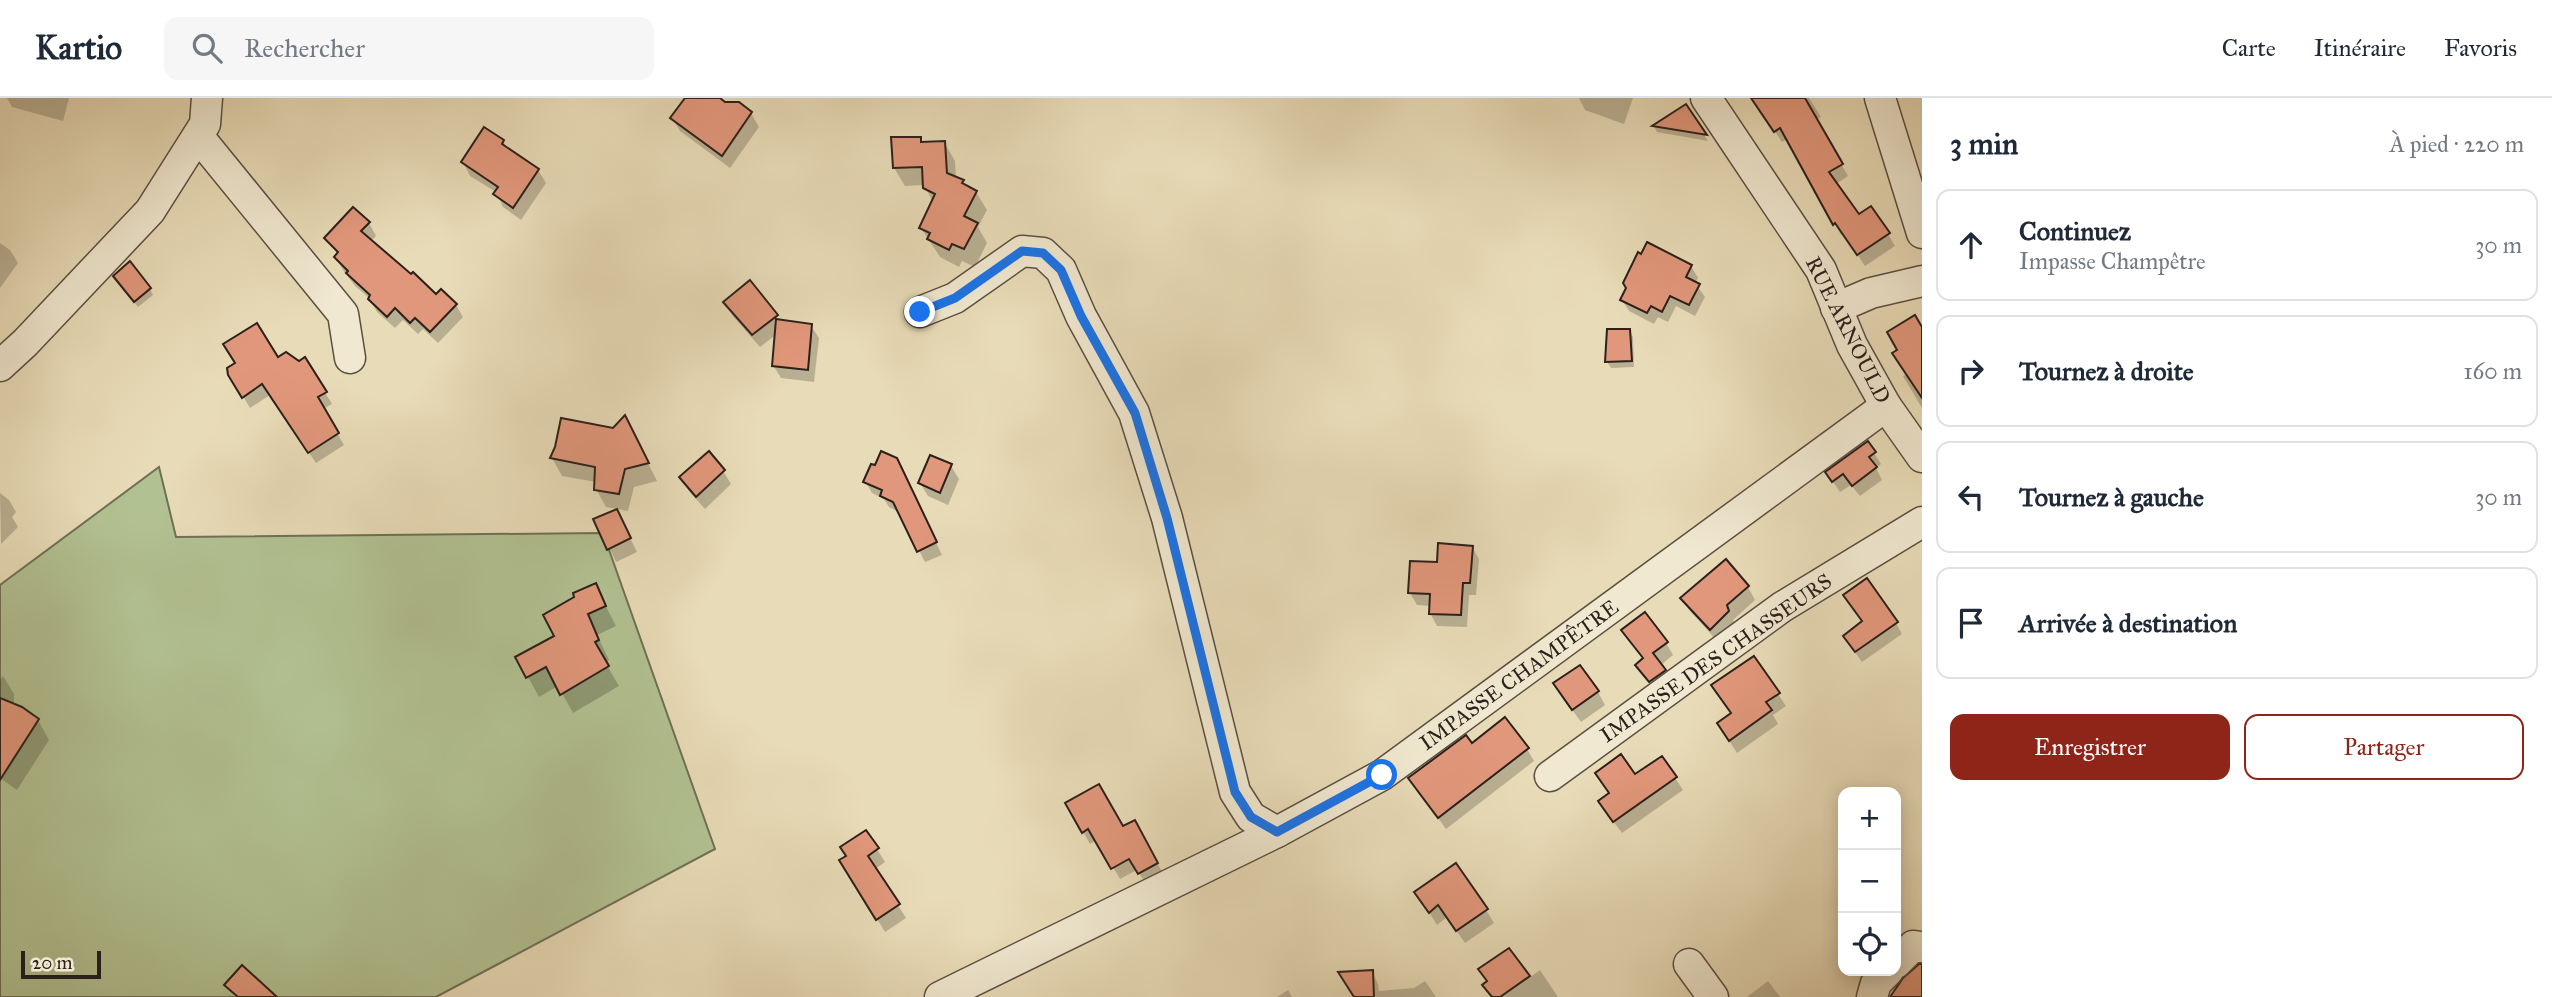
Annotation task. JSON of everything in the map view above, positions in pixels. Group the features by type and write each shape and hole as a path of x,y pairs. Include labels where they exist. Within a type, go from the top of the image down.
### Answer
{"street":[{"path":"0,366 150,211 205,124 207,98"},
{"name":"RUE ARNOULD","path":"1706,98 1821,270 1852,345 1886,406 1922,457"},
{"path":"1880,98 1922,233"},
{"path":"198,135 344,314 350,358"},
{"path":"920,312 955,298 1022,251 1043,253 1061,270 1081,316 1135,413 1167,518 1235,792 1251,817 1277,832"},
{"path":"1836,308 1871,293 1922,281"},
{"name":"IMPASSE CHAMPÊTRE","path":"940,997 1277,832 1382,775 1886,406"},
{"name":"IMPASSE DES CHASSEURS","path":"1549,776 1782,607 1922,522"},
{"path":"1901,958 1913,946 1922,947"},
{"path":"1689,964 1713,997"},
{"path":"1871,997 1876,984 1883,976"}],"green space":[{"path":"159,467 176,537 603,533 715,849 436,997 0,997 0,585"}],"building":[{"path":"685,98 720,98 725,102 739,102 752,112 722,156 670,118"},
{"path":"1751,98 1805,98 1843,164 1829,172 1859,214 1871,206 1890,233 1857,255 1835,223 1833,225 1780,128 1774,132"},
{"path":"1686,104 1707,135 1652,126"},
{"path":"484,127 504,140 502,144 539,169 513,208 493,194 498,187 461,162"},
{"path":"891,137 921,137 921,142 945,141 947,173 964,180 962,183 977,191 964,216 978,223 964,249 952,244 949,250 927,239 930,233 919,228 935,194 923,188 922,167 893,168"},
{"path":"353,207 370,222 361,231 436,294 441,289 457,304 430,332 415,318 410,323 395,308 387,317 368,299 370,295 346,273 348,271 334,257 338,252 324,238"},
{"path":"1647,242 1692,265 1686,277 1700,284 1689,305 1670,296 1662,312 1651,306 1647,313 1620,300 1626,288 1623,283 1638,252 1641,254"},
{"path":"130,261 151,288 134,302 113,276"},
{"path":"750,280 778,315 752,335 723,302"},
{"path":"1915,315 1922,327 1922,398 1892,353 1897,350 1887,332"},
{"path":"776,319 812,324 808,370 772,366"},
{"path":"257,323 278,357 286,352 299,361 305,357 327,392 318,397 339,433 308,453 262,384 242,398 228,375 227,368 235,363 223,344"},
{"path":"1607,329 1630,329 1632,361 1605,362"},
{"path":"625,415 649,463 625,469 619,494 594,490 595,467 550,458 561,418 613,428"},
{"path":"1868,441 1876,452 1869,457 1877,467 1852,486 1843,474 1832,482 1825,472"},
{"path":"709,451 725,470 696,497 679,477"},
{"path":"881,451 897,458 937,542 917,552 893,502 880,496 882,490 863,482 871,464 875,465"},
{"path":"930,455 952,464 940,493 918,483"},
{"path":"617,509 631,538 607,550 593,519"},
{"path":"1438,543 1473,546 1470,583 1463,583 1461,615 1429,614 1430,594 1408,593 1410,561 1437,562"},
{"path":"1726,559 1749,586 1727,605 1729,611 1710,630 1680,598"},
{"path":"1867,578 1898,622 1855,652 1843,636 1862,621 1843,595"},
{"path":"596,583 606,606 588,614 599,640 595,642 609,666 560,695 546,667 526,678 515,657 554,636 543,615 574,597 573,593"},
{"path":"1645,612 1668,642 1653,653 1666,670 1649,682 1635,665 1643,658 1621,630"},
{"path":"1754,656 1780,693 1766,702 1772,710 1729,741 1717,723 1731,713 1711,685"},
{"path":"1580,665 1599,691 1572,710 1553,683"},
{"path":"0,698 22,707 39,719 0,780"},
{"path":"1505,717 1529,748 1438,818 1408,778 1466,735 1472,743"},
{"path":"1621,754 1635,774 1662,756 1677,777 1613,822 1598,801 1609,793 1595,773"},
{"path":"1099,784 1123,826 1135,820 1158,863 1138,874 1129,859 1111,869 1088,829 1082,833 1065,803"},
{"path":"866,830 879,848 868,856 900,904 876,920 839,860 846,856 840,847"},
{"path":"1456,863 1488,909 1456,931 1438,905 1429,913 1414,892"},
{"path":"1509,948 1530,976 1500,997 1492,997 1482,985 1487,981 1478,969"},
{"path":"1922,964 1922,997 1890,997 1903,978"},
{"path":"242,965 277,997 238,997 224,985"},
{"path":"1373,970 1374,997 1354,997 1338,972"}],"route":[{"path":"920,312 955,298 1022,251 1043,253 1061,270 1081,316 1135,413 1167,518 1235,792 1251,817 1277,832 1382,775"}]}
